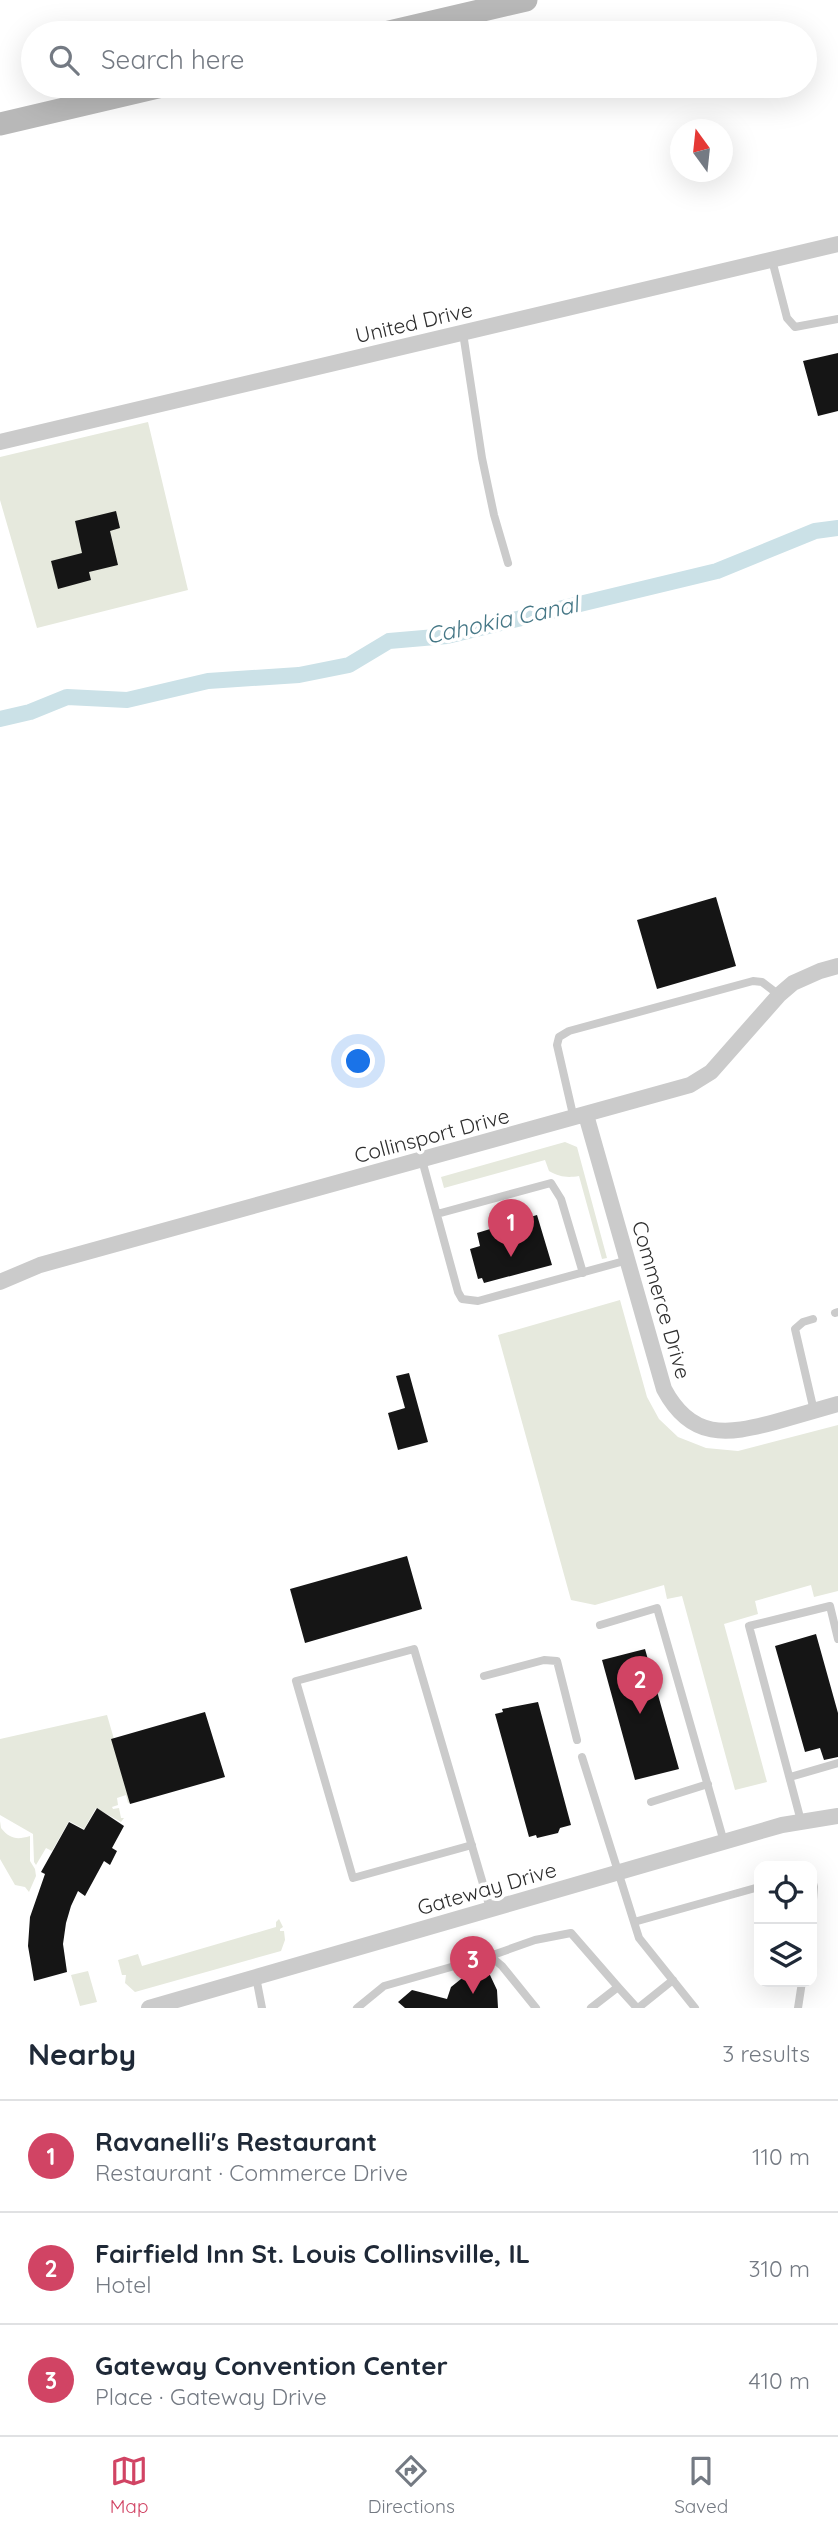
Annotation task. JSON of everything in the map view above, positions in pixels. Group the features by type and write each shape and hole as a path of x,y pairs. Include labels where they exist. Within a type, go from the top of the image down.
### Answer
{"main road":[{"path":"436,21 526,0"},
{"path":"0,124 111,98"}],"street":[{"name":"United Drive","path":"0,442 838,244"},
{"name":"Collinsport Drive","path":"0,1282 40,1265 690,1086 718,1065 779,995 807,976 838,966"},
{"name":"Commerce Drive","path":"580,1117 629,1260 664,1389 682,1414 707,1430 740,1432 838,1404"},
{"name":"Gateway Drive","path":"149,2008 724,1842 802,1821 838,1816"}],"lane":[{"path":"772,260 787,318 795,327 838,319"},
{"path":"463,333 482,458 508,564"},
{"path":"580,1117 557,1045 559,1037 569,1031 753,981 762,982 779,995"},
{"path":"422,1160 462,1299 478,1301 629,1260"},
{"path":"437,1214 551,1183 561,1199 583,1273"},
{"path":"813,1319 803,1322 795,1329 814,1411"},
{"path":"802,1821 749,1626 830,1606 838,1639"},
{"path":"600,1625 657,1608 724,1842"},
{"path":"472,1846 353,1878 296,1681 414,1648 472,1846 490,1909"},
{"path":"484,1676 544,1660 557,1661 577,1740"},
{"path":"582,1757 639,1938 695,2008"},
{"path":"790,1777 838,1763"},
{"path":"651,1802 708,1784"},
{"path":"634,1922 754,1888"},
{"path":"357,2008 384,1986 536,1940 571,1933 637,2008 673,1980"},
{"path":"489,1956 502,1966 536,2008"},
{"path":"256,1977 262,2008"},
{"path":"591,2008 618,1987"},
{"path":"798,2008 801,1987"}],"shaded area":[{"path":"148,422 188,590 37,628 0,500 0,457"},
{"path":"565,1142 577,1147 607,1258 602,1259 579,1176 553,1173 549,1171 545,1160 444,1188 441,1177"},
{"path":"620,1300 647,1397 659,1419 678,1437 706,1448 738,1451 838,1425 838,1591 814,1597 811,1585 755,1601 758,1614 724,1624 767,1782 735,1790 682,1596 667,1599 664,1585 595,1605 571,1600 498,1335"},
{"path":"107,1715 132,1801 128,1803 126,1795 117,1798 118,1805 112,1807 119,1808 121,1818 124,1818 121,1822 96,1808 84,1829 69,1821 52,1851 46,1848 36,1865 33,1834 0,1815 0,1739"},
{"path":"0,1821 1,1828 11,1836 30,1836 30,1861 36,1876 29,1892 25,1887 15,1885 0,1859"},
{"path":"279,1919 283,1927 280,1931 284,1931 285,1940 281,1951 135,1992 125,1983 126,1975 122,1975 118,1960 138,1954 142,1966 276,1927"},
{"path":"88,1971 97,2002 80,2006 71,1975"}],"building":[{"path":"838,353 838,411 818,416 803,361"},
{"path":"116,511 120,528 110,531 118,565 89,572 91,580 58,589 51,561 82,553 75,521"},
{"path":"716,897 736,966 657,989 637,920"},
{"path":"537,1215 552,1265 484,1283 482,1278 478,1279 470,1249 480,1246 477,1233"},
{"path":"409,1373 428,1442 398,1450 388,1413 405,1408 396,1376"},
{"path":"407,1556 422,1609 305,1643 290,1589"},
{"path":"816,1634 838,1713 838,1757 824,1760 820,1748 805,1752 775,1646"},
{"path":"645,1649 679,1769 635,1780 602,1660"},
{"path":"538,1702 571,1825 560,1828 558,1833 537,1838 536,1835 529,1837 495,1714 503,1712 502,1709"},
{"path":"205,1712 225,1777 130,1804 111,1739"},
{"path":"97,1808 124,1826 112,1848 117,1851 110,1865 104,1861 85,1896 78,1891 71,1906 63,1944 67,1972 34,1981 28,1946 30,1917 45,1874 41,1872 69,1822 84,1830"},
{"path":"466,1975 490,1975 497,1990 498,2008 405,2008 398,2002 412,1990 447,1999 451,1987"}],"waterway":[{"name":"Cahokia Canal","path":"0,719 30,712 67,697 127,700 208,681 299,675 349,665 389,641 447,636 717,571 815,531 838,528"}],"place":[{"name":"Ravanelli's Restaurant","path":"511,1257"},
{"name":"Fairfield Inn St. Louis Collinsville, IL","path":"640,1714"},
{"name":"Gateway Convention Center","path":"473,1994"}]}
